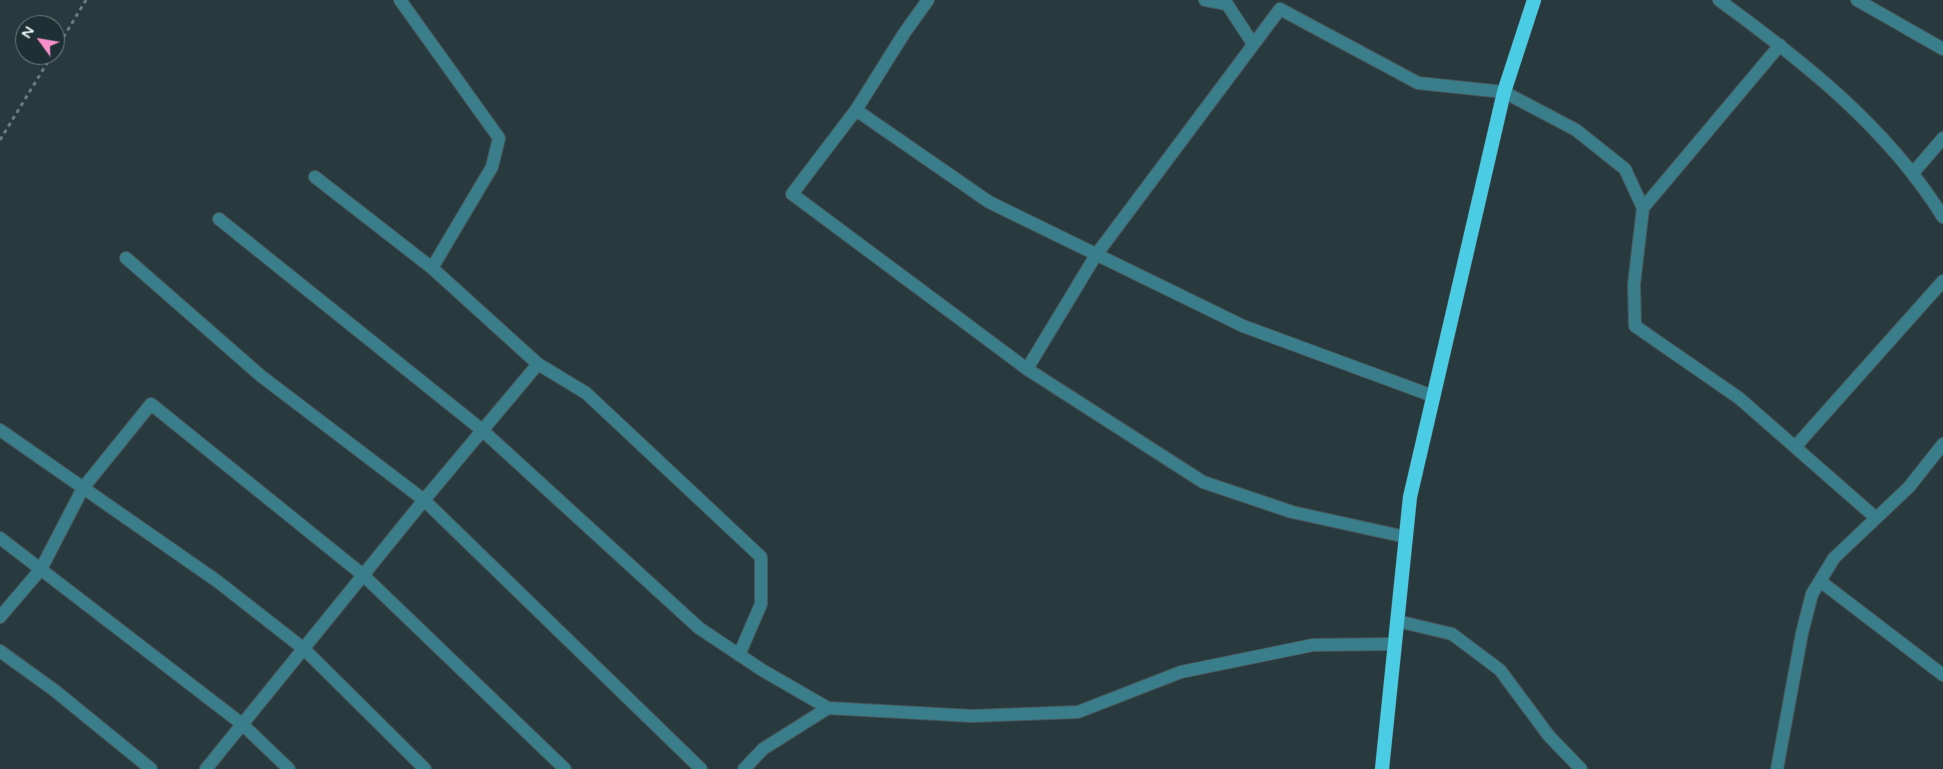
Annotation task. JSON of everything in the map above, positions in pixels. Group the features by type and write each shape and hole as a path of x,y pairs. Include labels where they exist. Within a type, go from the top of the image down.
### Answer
{"highway":[{"path":"1382,769 1410,497 1504,92 1534,0"}],"street":[{"path":"400,0 499,138 492,168 432,268"},
{"path":"928,0 905,32 856,110 792,194 1027,369 1203,482 1292,512 1406,537"},
{"path":"1205,0 1227,4 1253,44"},
{"path":"1720,0 1780,45 1853,107 1894,149 1943,217"},
{"path":"1857,0 1943,49"},
{"path":"1027,369 1096,255 1281,5 1418,83 1504,92 1576,130 1625,169 1643,208 1634,284 1635,326 1739,398 1876,518"},
{"path":"1643,208 1780,45"},
{"path":"856,110 989,202 1243,326 1433,396"},
{"path":"1913,173 1943,138"},
{"path":"315,177 432,268 538,364 586,393 760,557 761,604 739,655"},
{"path":"219,219 482,430 699,628 739,655 828,708 972,716 1078,712 1181,672 1313,645 1395,644"},
{"path":"126,258 261,376 424,500 701,769"},
{"path":"1795,447 1943,281"},
{"path":"206,769 424,500 538,364"},
{"path":"0,617 41,570 83,488 151,404 363,575 565,769"},
{"path":"0,430 217,581 304,649 425,769"},
{"path":"1777,769 1802,633 1812,594 1834,558 1909,487 1943,444"},
{"path":"0,538 242,724 289,769"},
{"path":"1820,581 1943,675"},
{"path":"1397,621 1452,634 1500,670 1549,736 1581,769"},
{"path":"0,651 54,690 151,769"},
{"path":"744,769 763,749 828,708"}],"path":[{"path":"65,35 86,0"},
{"path":"0,140 46,65"}]}
